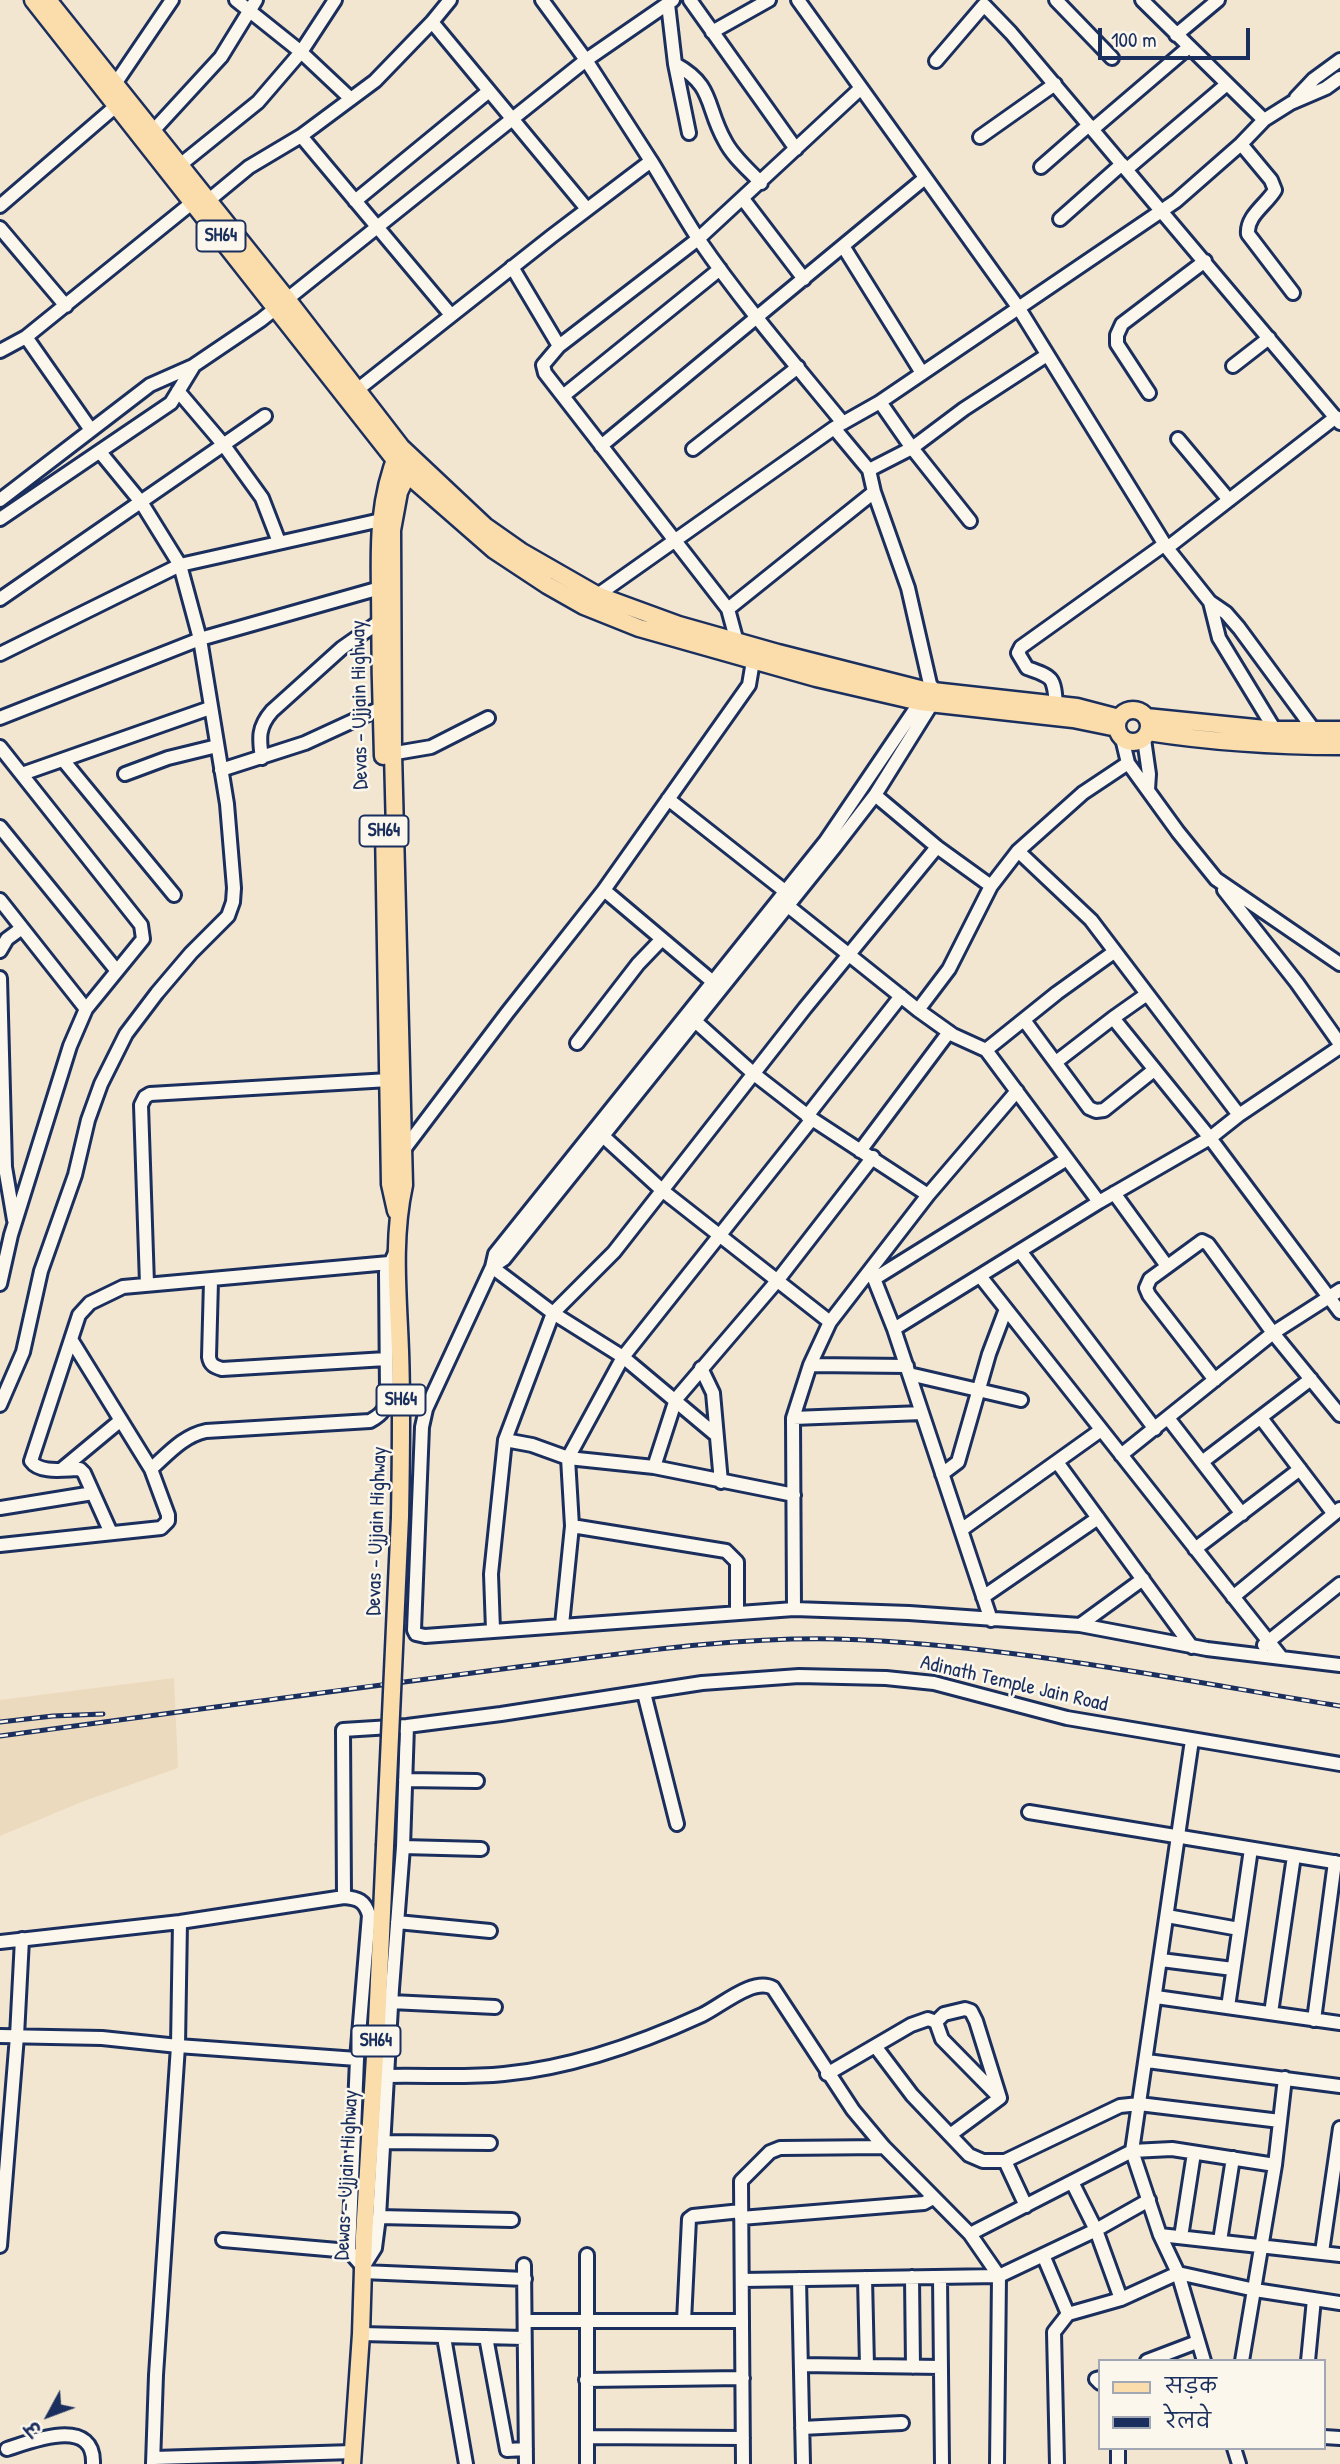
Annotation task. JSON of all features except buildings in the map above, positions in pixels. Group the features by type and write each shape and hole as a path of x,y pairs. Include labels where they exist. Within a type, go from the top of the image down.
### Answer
{"main road":[{"name":"SH64","path":"33,0 88,60 115,84 180,165 201,201"},
{"name":"SH64","path":"48,0 116,106 201,201 410,468"},
{"name":"SH64","path":"282,303 357,390 398,454"},
{"name":"Devas - Ujjain Highway","path":"385,1846 401,1469 398,1283 392,1257 404,1185 388,754 382,708 379,622 380,520 387,483 398,454"},
{"name":"Devas - Ujjain Highway","path":"397,1216 390,1184 389,1080 388,754 391,530 399,492 410,468"},
{"path":"410,468 531,558 597,595 679,625 929,694 1093,710 1119,728 1129,742 1137,742 1146,729"},
{"path":"410,468 494,550 547,585 584,606 675,640 753,661 1119,728"},
{"path":"1119,728 1128,711 1134,710 1146,729 1185,738 1340,746"},
{"path":"1146,729 1340,730"},
{"name":"Dewas - Ujjain Highway","path":"353,2458 385,1846"}],"street":[{"path":"115,84 172,0"},
{"path":"236,0 253,6 351,99"},
{"path":"180,165 258,102 301,52 335,0"},
{"path":"0,351 26,337 201,201 249,167 301,136 375,81 450,0"},
{"path":"492,1267 504,1259 604,1137 875,795 929,694 908,588 874,492 869,470 797,367 698,239 586,60 542,0"},
{"path":"690,0 796,149"},
{"path":"712,32 769,0"},
{"path":"798,0 1018,307 1166,546 1210,602 1226,613 1239,628 1314,730"},
{"path":"1056,0 1112,58"},
{"path":"1142,0 1264,120"},
{"path":"1176,35 1218,0"},
{"path":"0,500 150,385 193,366 282,303 378,229 586,60 670,2"},
{"path":"670,2 675,64 689,133"},
{"path":"936,61 984,2 1339,421 1021,647 1018,653 1027,668 1053,680 1056,705"},
{"path":"152,132 221,57 253,6"},
{"path":"432,22 587,209"},
{"path":"1041,167 1189,47"},
{"path":"1291,103 1314,79 1340,60"},
{"path":"675,64 692,74 699,82 725,141 761,183"},
{"path":"584,606 839,426 880,402 1162,211 1241,144 1264,120 1340,78"},
{"path":"980,137 1055,84"},
{"path":"1060,219 1227,84"},
{"path":"737,642 728,609 545,373 543,365 559,346 698,239 861,88"},
{"path":"355,201 489,91"},
{"path":"0,206 116,106"},
{"path":"301,136 451,315"},
{"path":"1241,144 1275,190 1252,217 1248,234 1293,293"},
{"path":"357,390 651,161"},
{"path":"601,446 925,178"},
{"path":"743,199 804,279"},
{"path":"0,228 66,306"},
{"path":"843,246 922,373"},
{"path":"1149,393 1117,344 1117,335 1122,324 1205,261"},
{"path":"512,267 559,346"},
{"path":"563,396 720,269"},
{"path":"26,337 91,430"},
{"path":"1233,366 1269,338"},
{"path":"869,470 912,448 964,409 1047,355"},
{"path":"0,519 172,403 193,366"},
{"path":"694,449 797,367"},
{"path":"178,391 223,444 262,498 279,542"},
{"path":"880,402 912,448 970,521"},
{"path":"0,599 265,416"},
{"path":"1178,439 1229,500"},
{"path":"0,1405 23,1352 41,1271 75,1175 88,1120 101,1084 126,1034 156,993 228,916 234,888 228,804 200,639 180,565 141,502 100,452"},
{"path":"728,609 874,492"},
{"path":"0,654 180,565 380,520"},
{"path":"0,718 200,639 380,588"},
{"path":"1210,602 1219,638 1275,730"},
{"path":"262,758 259,732 262,723 272,711 342,648 379,622"},
{"path":"402,1152 604,890 749,685 753,661"},
{"path":"929,694 825,842 495,1254 492,1267 426,1409 422,1427 414,1624 416,1634 425,1636 794,1609 909,1613 1080,1625 1192,1647 1340,1665"},
{"path":"22,774 210,708"},
{"path":"221,770 305,743 382,708"},
{"path":"388,754 431,747 488,718"},
{"path":"894,1329 1099,1202 1210,1138 1340,1046 1297,983 1128,763 1119,728"},
{"path":"1146,729 1148,790"},
{"path":"125,774 168,758 217,746"},
{"path":"0,747 141,925 142,939 86,1009 70,1046 15,1224 0,1284"},
{"path":"63,760 174,895"},
{"path":"918,1010 948,969 991,886 1018,850 1083,793 1128,763"},
{"path":"875,795 937,847 991,886"},
{"path":"668,799 786,892"},
{"path":"0,827 117,971"},
{"path":"493,1630 491,1574 505,1440 553,1313 614,1252 804,1008 937,847"},
{"path":"1018,850 1091,920 1239,1115"},
{"path":"1216,879 1340,964"},
{"path":"604,890 713,982"},
{"path":"0,900 86,1009"},
{"path":"788,906 918,1010 949,1032 986,1050 1099,1202"},
{"path":"0,951 7,939 22,928"},
{"path":"577,1043 638,964 662,939"},
{"path":"986,1050 1114,952"},
{"path":"0,978 2,1118 5,1167 15,1224"},
{"path":"1056,1062 1147,994"},
{"path":"562,1625 572,1526 568,1458 623,1357 720,1237 901,996"},
{"path":"1112,1018 1335,1293 1340,1312"},
{"path":"1024,1020 1089,1108 1104,1110 1154,1070"},
{"path":"695,1021 754,1074 810,1118 928,1195"},
{"path":"654,1468 676,1399 777,1281 949,1032"},
{"path":"147,1284 141,1105 145,1097 150,1094 389,1080"},
{"path":"794,1609 793,1418 810,1365 830,1322 873,1275 928,1195 1017,1091"},
{"path":"604,1137 663,1191 830,1322"},
{"path":"873,1275 1067,1159"},
{"path":"1114,1193 1167,1266"},
{"path":"1215,1380 1146,1288 1150,1279 1202,1241 1208,1244 1273,1333 1340,1415"},
{"path":"1020,1251 1154,1429"},
{"path":"111,1533 80,1469 41,1469 31,1461 79,1315 90,1303 123,1287 211,1281 392,1257 386,1272 386,1407 379,1416 370,1421 206,1431 184,1440 151,1469"},
{"path":"492,1267 553,1313 623,1357 716,1435"},
{"path":"873,1275 894,1329 991,1620"},
{"path":"980,1276 1280,1657"},
{"path":"211,1281 209,1362 215,1367 222,1369 386,1359"},
{"path":"1121,1455 1273,1333 1335,1293"},
{"path":"942,1474 958,1462 1006,1309"},
{"path":"0,1545 161,1528 168,1521 151,1469 72,1341"},
{"path":"810,1365 908,1370 1021,1400"},
{"path":"701,1368 713,1393 720,1482"},
{"path":"1202,1462 1311,1379"},
{"path":"793,1418 922,1413"},
{"path":"1168,1418 1242,1514"},
{"path":"1233,1597 1337,1511 1261,1418"},
{"path":"62,1469 121,1420"},
{"path":"961,1530 1101,1430"},
{"path":"505,1440 532,1445 568,1458 654,1468 794,1494"},
{"path":"1057,1462 1192,1647"},
{"path":"1195,1549 1300,1469"},
{"path":"0,1508 93,1493"},
{"path":"983,1597 1098,1518"},
{"path":"572,1526 726,1551 737,1562 737,1613"},
{"path":"1080,1625 1143,1579"},
{"path":"1252,1654 1340,1584"},
{"name":"Adinath Temple Jain Road","path":"344,1897 343,1730 407,1726 702,1683 799,1676 886,1678 934,1684 1066,1718 1340,1764"},
{"path":"644,1693 677,1824"},
{"path":"363,2269 375,2248 379,2217 391,2002 404,1847 407,1726"},
{"path":"1192,1740 1132,2151 1160,2235 1178,2273 1202,2359"},
{"path":"405,1780 477,1781"},
{"path":"1029,1812 1337,1862 1314,2020"},
{"path":"404,1847 481,1849"},
{"path":"1228,2007 1251,1849"},
{"path":"1271,2013 1294,1856"},
{"path":"0,1942 180,1922 344,1897 360,1900 366,1905 369,1915 357,2059 349,2251 363,2269 525,2279"},
{"path":"1167,1916 1239,1929"},
{"path":"180,1922 178,2046 156,2375 153,2461 353,2458"},
{"path":"397,1922 490,1931"},
{"path":"0,2245 18,2036 22,1939"},
{"path":"1161,1960 1233,1969"},
{"path":"387,2076 503,2074 586,2060 702,2015 753,1986 767,1985 773,1988 827,2074 884,2147 970,2234 999,2276 997,2464"},
{"path":"1156,1997 1340,2023"},
{"path":"391,2002 495,2007"},
{"path":"936,2022 953,2010 971,2011 1000,2098"},
{"path":"827,2074 920,2022 928,2019 936,2022"},
{"path":"936,2022 942,2039 1000,2098"},
{"path":"0,2036 102,2038 357,2059"},
{"path":"876,2046 912,2095 969,2155 983,2161 1004,2161 1120,2106 1139,2104 1280,2121"},
{"path":"1147,2061 1340,2086"},
{"path":"1242,2359 1275,2165 1285,2078"},
{"path":"950,2135 1000,2098"},
{"path":"1322,2252 1340,2128"},
{"path":"383,2143 490,2143"},
{"path":"743,2464 741,2181 770,2152 780,2148 884,2147"},
{"path":"970,2234 1132,2151 1172,2149 1275,2165"},
{"path":"1181,2237 1194,2153"},
{"path":"1220,2241 1233,2158"},
{"path":"1004,2161 1026,2206"},
{"path":"1072,2182 1096,2231 1121,2299"},
{"path":"684,2321 689,2219 693,2216 924,2203 933,2198"},
{"path":"742,2280 999,2276 1096,2231 1149,2200"},
{"path":"379,2217 512,2220"},
{"path":"1160,2235 1340,2255"},
{"path":"223,2240 349,2251"},
{"path":"587,2255 587,2464"},
{"path":"1043,2255 1068,2314"},
{"path":"524,2264 526,2464"},
{"path":"1057,2464 1054,2332 1068,2314 1121,2299 1178,2273 1255,2290 1340,2303"},
{"path":"912,2277 913,2367"},
{"path":"940,2277 942,2464"},
{"path":"865,2278 867,2366"},
{"path":"799,2279 803,2464"},
{"path":"1308,2359 1314,2299"},
{"path":"525,2321 742,2321"},
{"path":"361,2334 524,2337"},
{"path":"444,2337 466,2464"},
{"path":"486,2337 508,2450 526,2449"},
{"path":"1154,2359 1197,2342"},
{"path":"801,2365 941,2367"},
{"path":"586,2380 743,2378"},
{"path":"802,2428 902,2424"},
{"path":"7,2449 58,2435 71,2435 87,2444 91,2450 93,2464"},
{"path":"587,2437 743,2438"}],"shaded area":[{"path":"174,1678 178,1768 84,1801 0,1836 0,1700"}],"railway":[{"path":"0,1736 641,1651 797,1639 899,1642 1026,1655 1340,1706"},
{"path":"0,1722 103,1714"}]}
